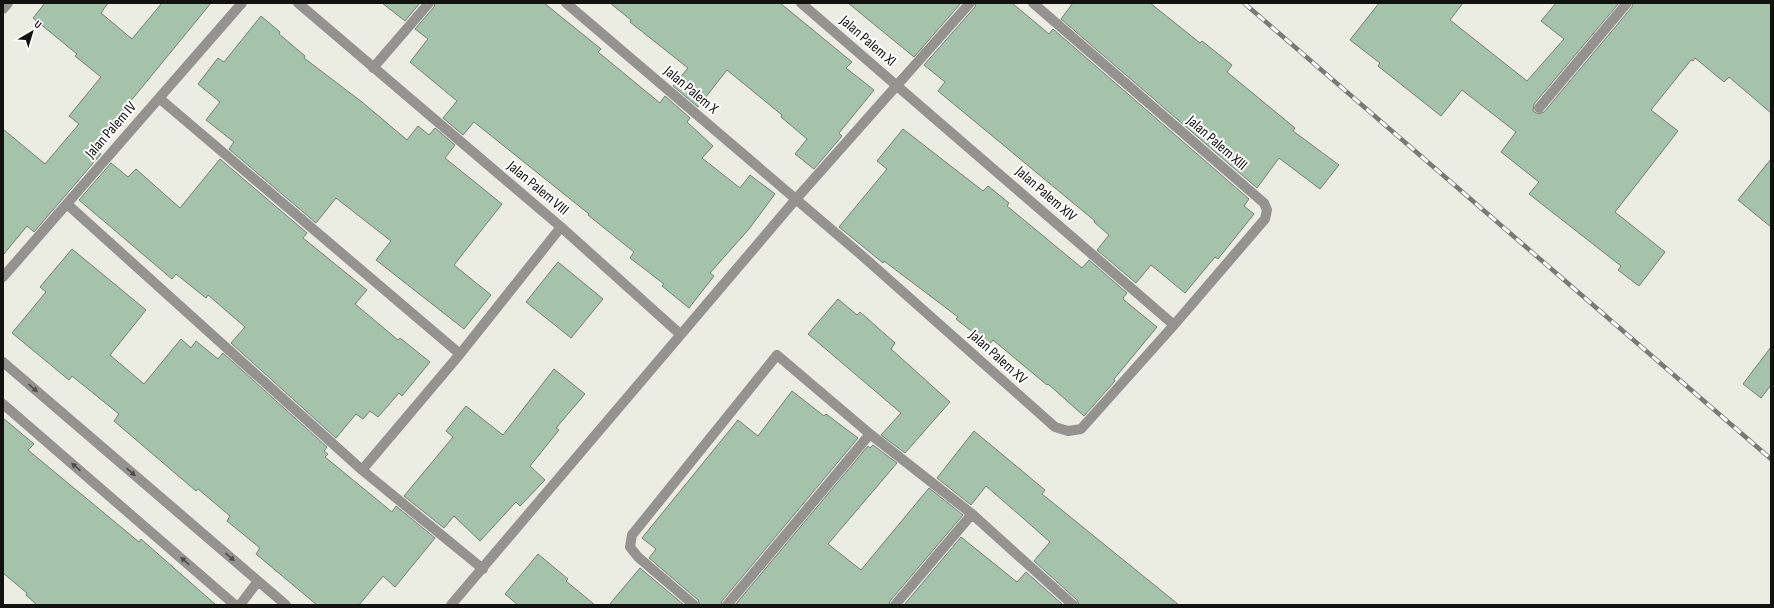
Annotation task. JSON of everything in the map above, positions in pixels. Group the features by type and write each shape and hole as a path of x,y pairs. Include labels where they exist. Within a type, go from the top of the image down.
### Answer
{"street":[{"path":"3,9 8,3"},
{"name":"Jalan Palem IV","path":"3,278 242,3"},
{"name":"Jalan Palem VIII","path":"298,3 561,227 680,334"},
{"path":"373,68 429,3"},
{"name":"Jalan Palem X","path":"566,3 796,199"},
{"name":"Jalan Palem XI","path":"801,3 898,86"},
{"path":"466,605 454,602 483,570 680,334 796,199 898,86 970,3"},
{"name":"Jalan Palem XIII","path":"1033,3 1264,203 1267,210 1265,219 1174,325"},
{"path":"1539,108 1628,3"},
{"name":"Jalan Palem XIV","path":"898,86 1174,325"},
{"path":"159,98 460,354"},
{"name":"Jalan Palem XV","path":"796,199 1055,427 1068,431 1081,429 1174,325"},
{"path":"67,204 362,470 483,570"},
{"path":"362,470 460,354 561,227"},
{"path":"694,605 638,557 630,547 632,535 777,355 870,434 972,514 1069,604"},
{"path":"3,362 286,605"},
{"path":"3,404 235,605"},
{"path":"726,605 870,434"},
{"path":"895,605 972,514"},
{"path":"240,605 258,581"}],"building":[{"path":"45,3 108,3 101,13 132,39 162,3 211,3 93,147 101,154 34,232 27,226 3,255 3,129 45,164 79,124 69,116 101,77 75,56 77,54 33,18"},
{"path":"382,3 420,3 405,21"},
{"path":"435,3 544,3 601,49 598,52 660,103 665,96 690,118 687,122 713,146 702,158 740,188 750,175 775,194 749,229 710,273 714,276 689,308 662,286 664,284 630,258 634,252 474,122 463,135 443,118 457,101 410,62 428,39 415,29 434,7"},
{"path":"610,3 780,3 852,62 846,68 874,90 839,133 842,136 814,169 795,154 807,139 781,117 782,115 727,70 698,107 673,86 688,68 630,22 631,20"},
{"path":"848,3 961,3 914,57"},
{"path":"976,3 1012,3 1049,34 1053,29 1249,199 1244,206 1254,214 1218,259 1215,257 1185,293 1151,265 1136,283 1097,250 1109,235 1094,222 1095,221 938,91 945,82 924,65 975,7"},
{"path":"1073,3 1150,3 1200,43 1202,41 1232,65 1227,72 1295,128 1293,131 1339,165 1320,189 1279,158 1257,188 1061,19"},
{"path":"1379,3 1463,3 1450,20 1527,81 1564,39 1541,21 1556,3 1619,3 1534,104 1533,111 1538,114 1544,112 1632,7 1633,3 1771,3 1771,113 1729,77 1724,82 1695,58 1693,61 1691,60 1651,110 1678,131 1615,212 1665,252 1639,286 1618,270 1621,266 1529,194 1539,182 1501,152 1516,132 1462,90 1441,116 1378,66 1380,63 1350,40"},
{"path":"261,16 280,32 279,34 305,56 304,58 362,102 407,140 418,126 429,135 435,128 455,145 445,158 502,204 454,265 491,295 464,329 376,260 391,241 336,198 316,223 229,149 234,142 206,120 220,102 198,84 218,58 224,62"},
{"path":"903,129 983,191 988,186 1009,203 1007,206 1082,268 1089,260 1127,293 1123,298 1124,300 1157,327 1114,379 1115,381 1084,416 1048,384 1047,385 993,340 989,345 956,319 958,317 884,261 883,263 839,227 887,169 877,161"},
{"path":"220,159 307,233 303,238 367,290 355,304 398,340 400,338 430,362 402,396 399,393 378,417 370,411 363,419 356,414 336,438 231,343 245,327 208,295 206,298 176,274 172,279 79,200 111,163 128,177 136,169 180,208"},
{"path":"1771,159 1771,227 1738,200"},
{"path":"72,249 146,310 110,355 144,384 181,339 191,348 196,341 218,359 223,353 327,447 324,451 328,454 325,457 392,512 396,506 435,538 395,587 383,576 359,605 317,605 256,554 260,548 227,521 230,516 198,489 196,491 114,421 119,414 72,376 69,380 12,333 46,292 40,287"},
{"path":"558,262 603,299 571,338 526,302"},
{"path":"838,299 857,315 860,312 895,343 891,349 950,402 905,453 881,435 901,413 808,334"},
{"path":"1771,347 1771,385 1761,398 1743,384"},
{"path":"554,369 585,394 556,428 559,430 530,466 545,480 520,506 516,502 480,541 454,516 444,528 404,496 453,437 446,431 466,406 503,435"},
{"path":"792,391 824,416 826,414 858,438 722,601 721,605 700,605 698,600 649,558 656,549 642,538 738,420 758,436"},
{"path":"3,418 34,444 28,450 139,542 141,539 216,605 37,605 26,595 27,593 3,573"},
{"path":"974,431 1045,490 1042,494 1179,605 1079,605 1077,600 1034,561 1050,542 986,486 971,505 937,478"},
{"path":"873,445 897,463 828,544 861,570 929,488 963,515 890,601 889,605 735,605 868,446 870,448"},
{"path":"961,537 1017,582 1026,572 1063,605 904,605"},
{"path":"538,554 568,579 566,581 595,605 518,605 505,594"},
{"path":"640,568 684,605 609,605"}],"railway":[{"path":"1244,3 1771,459"}]}
